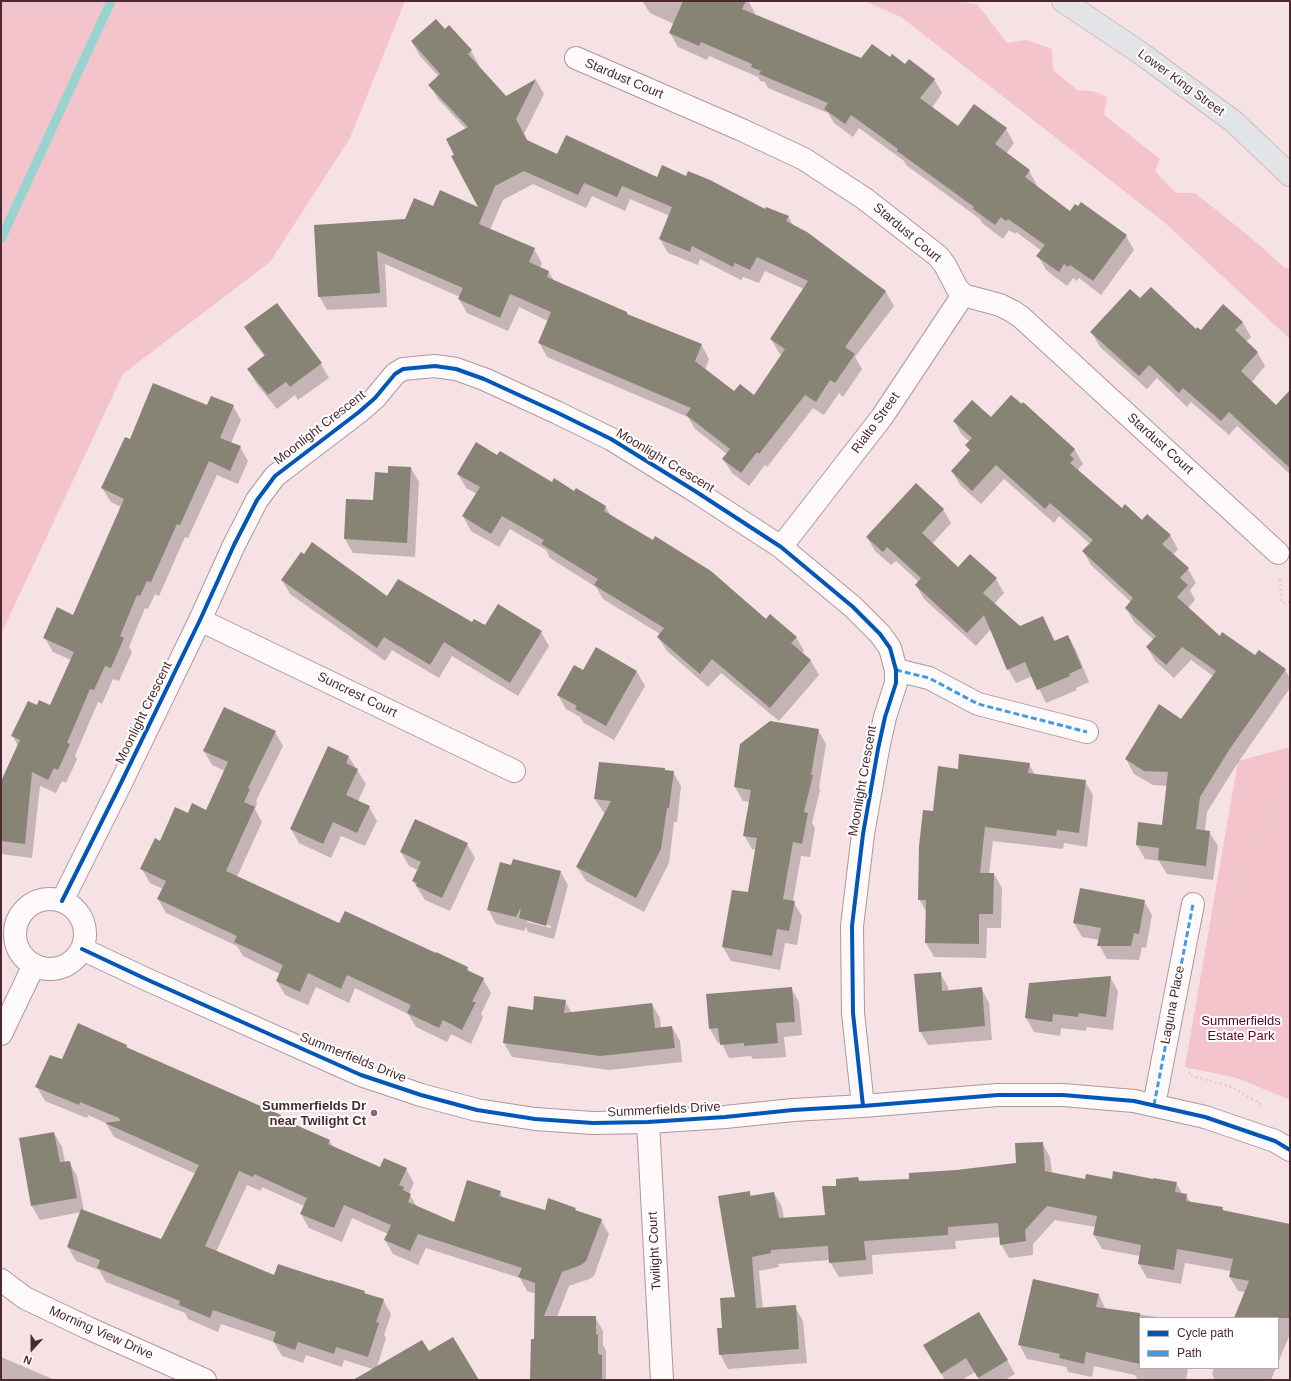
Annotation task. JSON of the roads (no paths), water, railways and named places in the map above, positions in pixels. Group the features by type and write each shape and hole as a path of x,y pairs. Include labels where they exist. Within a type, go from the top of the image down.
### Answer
{"main road":[{"name":"Lower King Street","path":"1063,1 1139,52 1233,121 1290,175"}],"street":[{"name":"Stardust Court","path":"576,58 742,130 804,159 865,199 929,248 945,265 957,288 963,295 1000,305 1021,317 1278,552"},
{"name":"Rialto Street","path":"781,547 882,416 963,295"},
{"name":"Moonlight Crescent","path":"62,901 123,780 200,620 234,545 257,500 275,476 360,412 375,398 395,374 403,369 435,366 456,369 484,379 611,439 696,491 781,547 853,607 880,634 890,648 896,670 896,683 885,717 878,749 863,834 852,926 853,1013 863,1106"},
{"name":"Suncrest Court","path":"200,620 514,771"},
{"path":"896,670 929,678 978,704 1087,732"},
{"path":"52,898 62,901 72,907 80,915 84,926 82,949 75,958 66,965 56,968 45,968 34,965 25,959 18,950 10,915 42,899 52,898"},
{"name":"Laguna Place","path":"1154,1105 1193,904"},
{"name":"Summerfields Drive","path":"82,949 361,1075 421,1096 477,1110 535,1119 593,1123 648,1122 998,1095 1063,1095 1134,1101 1154,1105 1205,1117 1285,1144"},
{"path":"1,1034 34,965"},
{"name":"Twilight Court","path":"648,1122 662,1380"},
{"name":"Morning View Drive","path":"1,1280 25,1298 205,1380"}],"waterway":[{"path":"1,239 111,1"}],"place":[{"name":"Summerfields Dr near Twilight Ct","path":"374,1113"}],"park label":[{"name":"Summerfields Estate Park","path":"1241,1028"}]}
